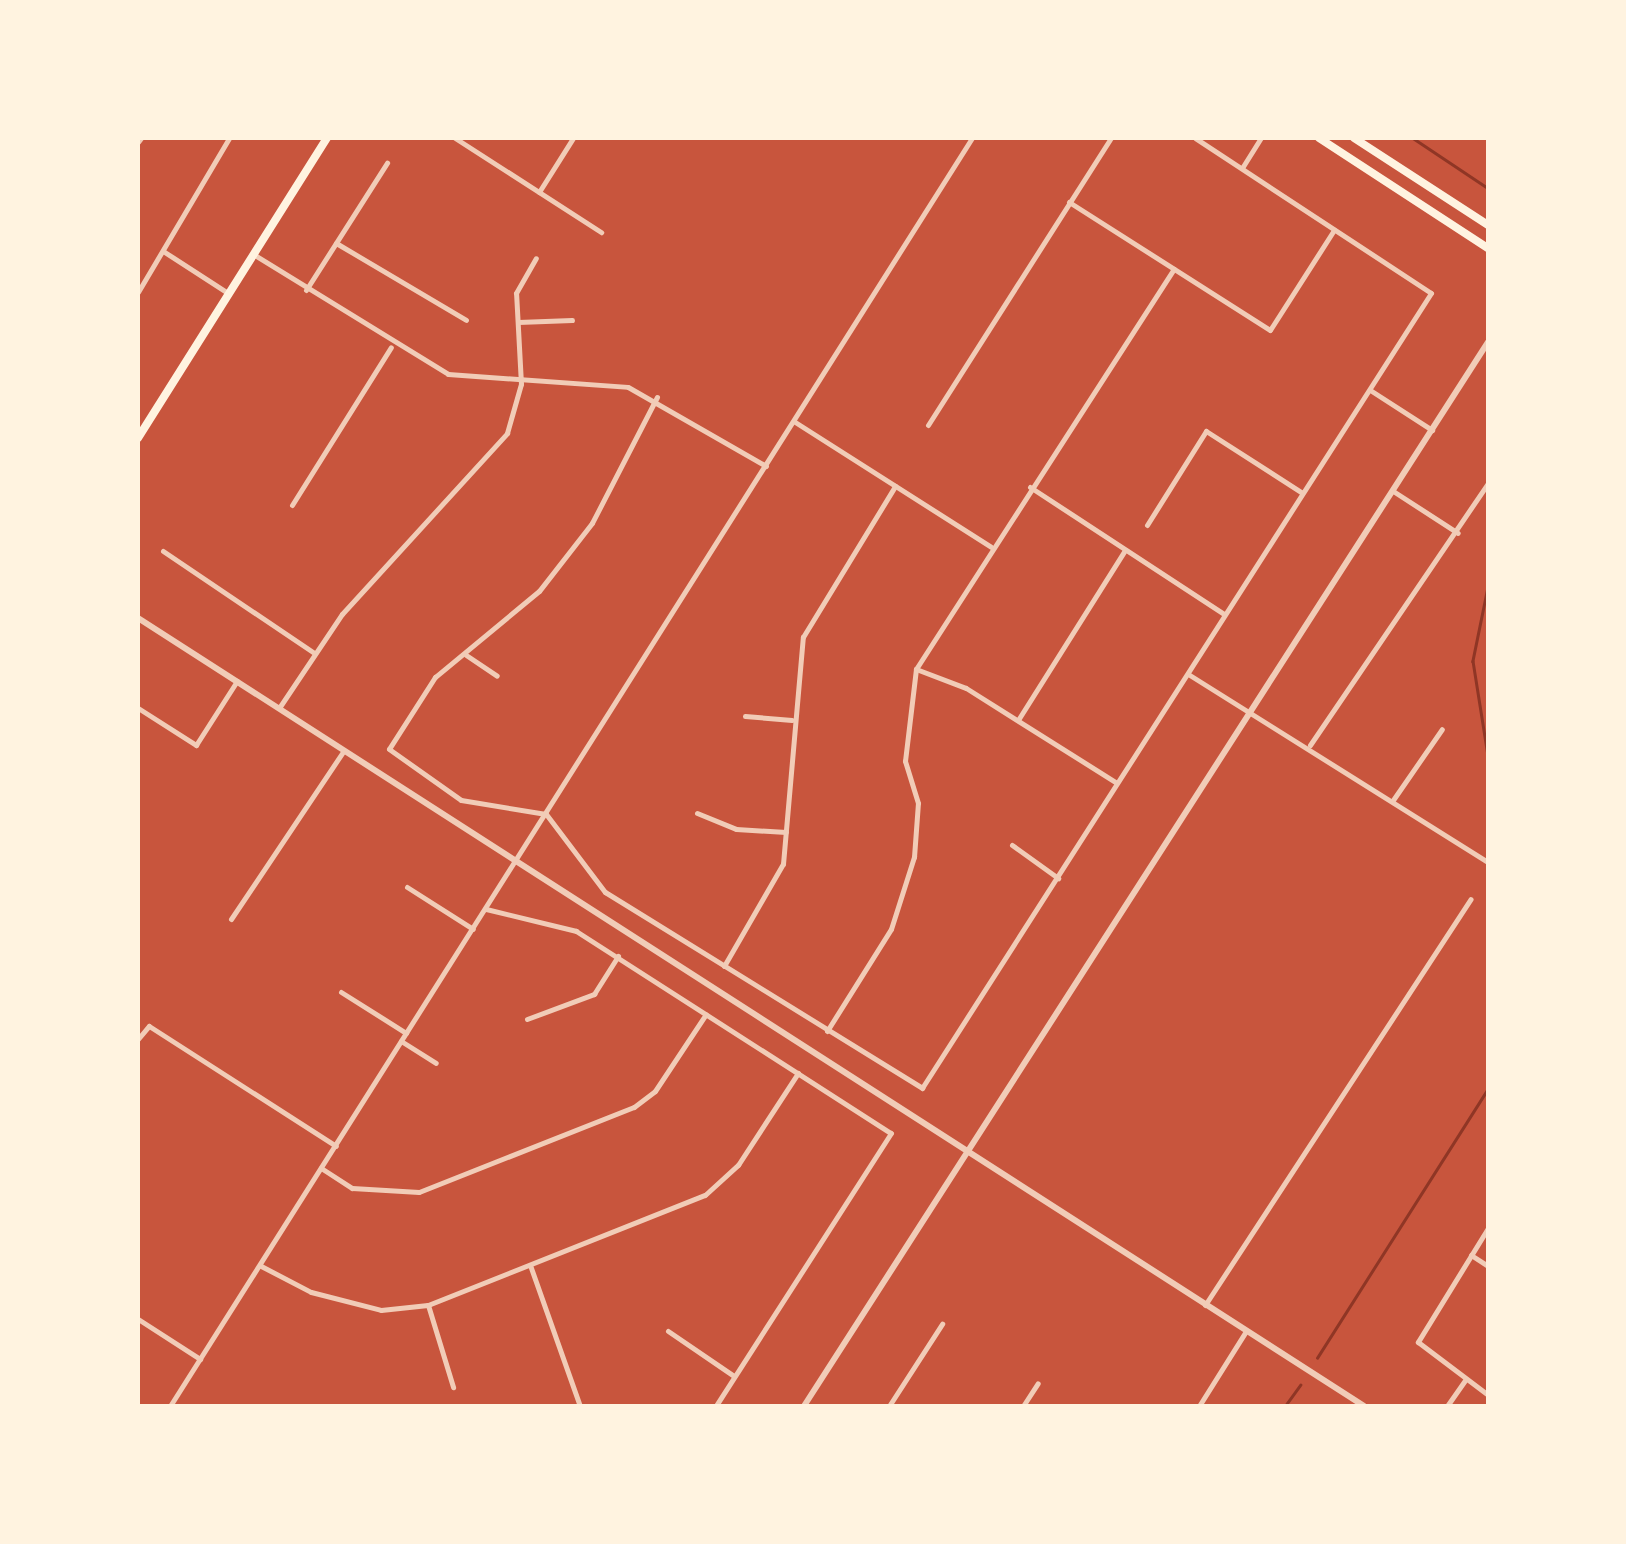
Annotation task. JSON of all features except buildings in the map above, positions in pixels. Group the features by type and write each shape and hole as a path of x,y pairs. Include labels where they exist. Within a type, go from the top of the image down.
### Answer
{"main road":[{"path":"138,438 327,138"},
{"path":"1319,138 1488,248"},
{"path":"1354,138 1488,225"}],"street":[{"path":"138,292 230,138"},
{"path":"455,138 601,232"},
{"path":"539,192 573,138"},
{"path":"170,1406 972,138"},
{"path":"928,425 1111,138"},
{"path":"656,397 592,523 540,590 435,677 389,749 461,800 546,814 604,892 922,1088 1431,293 1194,138"},
{"path":"1242,168 1261,138"},
{"path":"306,290 387,163"},
{"path":"1069,202 1270,330 1334,230"},
{"path":"336,244 466,320"},
{"path":"163,251 228,293"},
{"path":"252,254 391,347 448,374 521,384 577,377 656,397 767,466"},
{"path":"279,708 314,653 488,463 521,384 516,293 536,258"},
{"path":"827,1031 890,929 914,857 918,802 905,761 916,669 991,547 1174,269"},
{"path":"518,322 572,320"},
{"path":"804,1406 1488,342"},
{"path":"292,505 391,347"},
{"path":"1370,390 1432,430"},
{"path":"795,422 991,547"},
{"path":"1146,525 1206,431 1301,492"},
{"path":"1310,745 1488,484"},
{"path":"724,966 770,896 786,832 803,637 895,486"},
{"path":"1030,487 1226,614"},
{"path":"1393,491 1458,532"},
{"path":"1018,720 1124,550"},
{"path":"162,551 314,653"},
{"path":"138,618 1364,1406"},
{"path":"466,655 497,676"},
{"path":"916,669 1018,720 1118,784"},
{"path":"1188,674 1310,745 1488,862"},
{"path":"138,708 196,745 237,681"},
{"path":"745,716 793,720"},
{"path":"1393,800 1442,729"},
{"path":"231,920 344,750"},
{"path":"697,813 736,829 786,832"},
{"path":"1012,845 1058,878"},
{"path":"407,888 473,929"},
{"path":"1206,1304 1471,899"},
{"path":"486,909 544,919 618,956 891,1133 716,1406"},
{"path":"527,1019 594,994 618,956"},
{"path":"342,992 406,1033"},
{"path":"321,1168 352,1188 419,1192 616,1114 655,1090 706,1014"},
{"path":"138,1039 150,1026 336,1146"},
{"path":"402,1041 436,1063"},
{"path":"261,1266 311,1292 381,1310 428,1305 705,1195 738,1166 798,1073"},
{"path":"1488,1228 1418,1342 1488,1395"},
{"path":"1471,1255 1488,1266"},
{"path":"530,1265 580,1406"},
{"path":"428,1305 453,1388"},
{"path":"138,1319 200,1358"},
{"path":"889,1406 942,1324"},
{"path":"668,1330 734,1376"},
{"path":"1199,1406 1246,1332"},
{"path":"1447,1406 1465,1380"},
{"path":"1022,1406 1038,1383"}],"waterway":[{"path":"1413,138 1488,188"},
{"path":"1488,587 1473,661 1488,756"},
{"path":"1317,1358 1488,1089"},
{"path":"1285,1406 1300,1385"}]}
